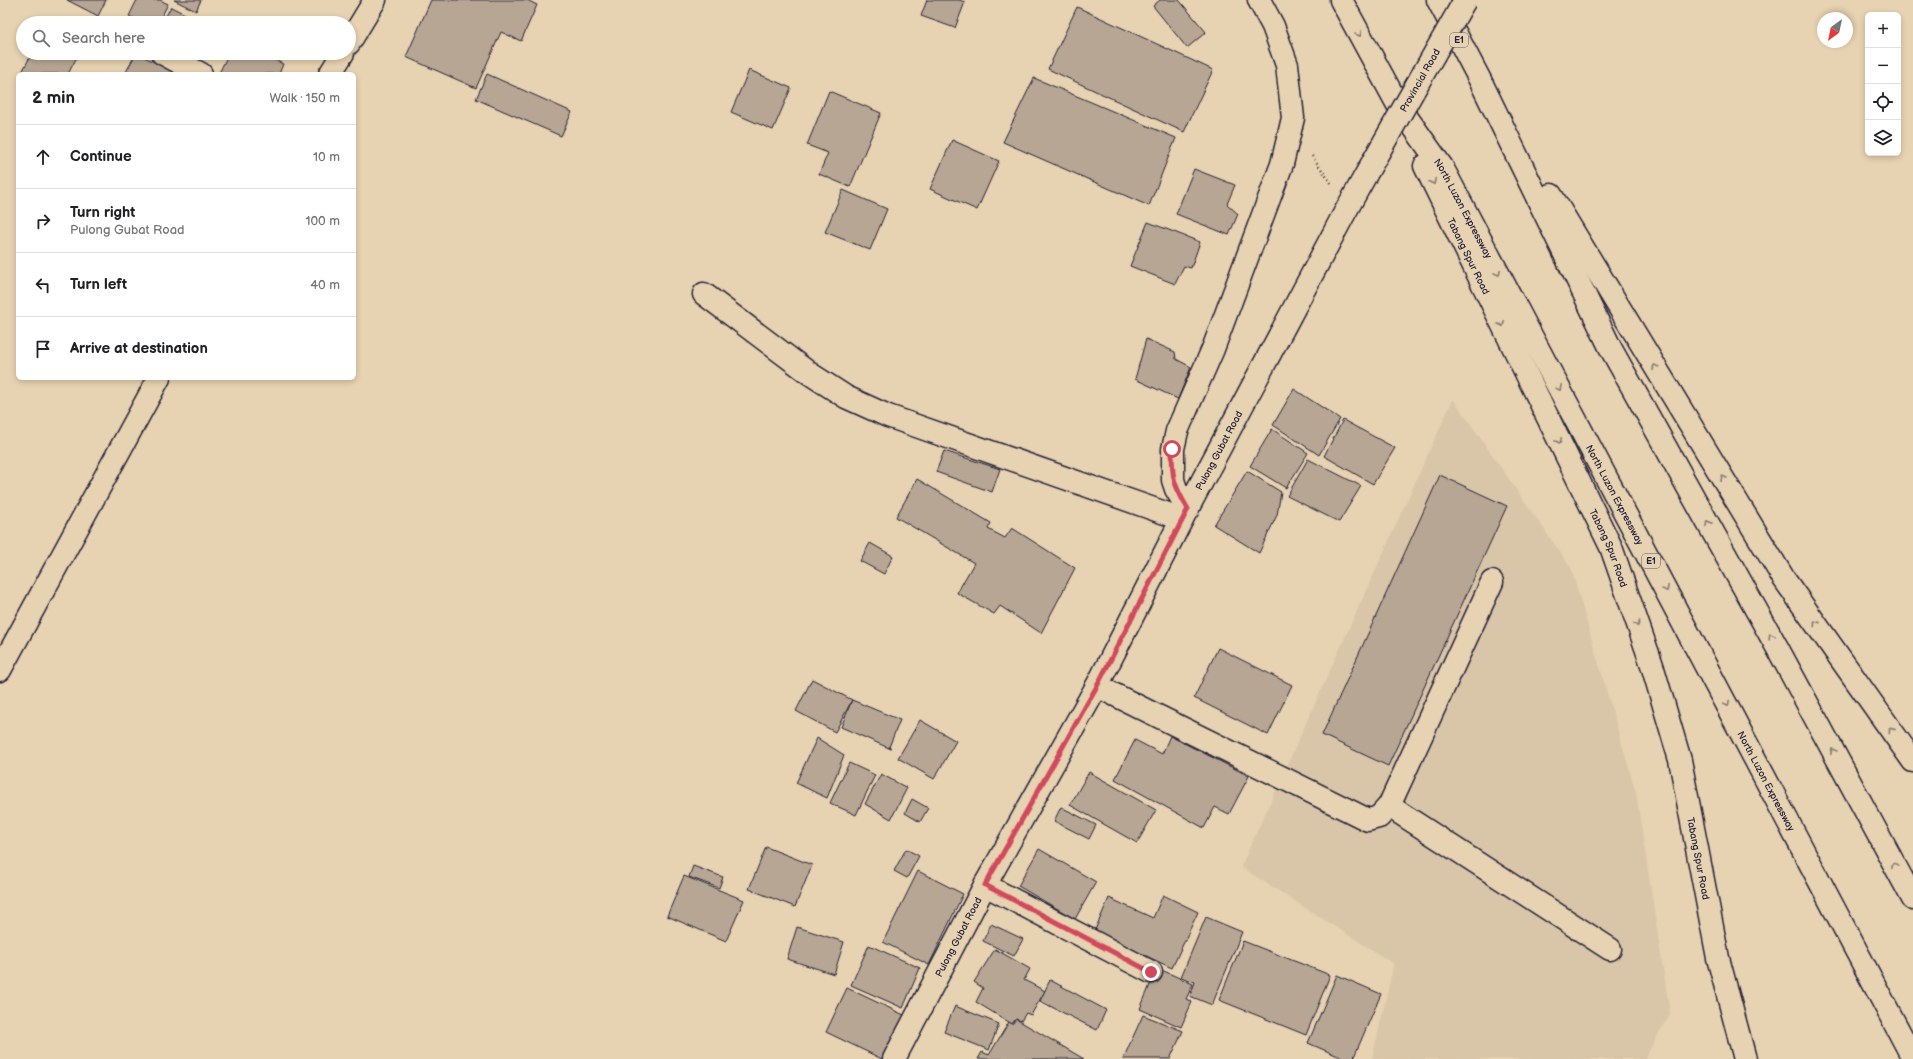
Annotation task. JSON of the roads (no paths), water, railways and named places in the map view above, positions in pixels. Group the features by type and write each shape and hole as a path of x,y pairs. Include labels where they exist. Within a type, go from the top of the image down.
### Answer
{"main road":[{"path":"356,31 375,0"},
{"path":"1185,514 1173,480 1172,449 1177,431 1212,349 1282,164 1293,118 1287,65 1273,26 1259,0"},
{"name":"North Luzon Expressway","path":"1341,0 1398,105 1445,174 1913,1058"},
{"name":"E1","path":"1438,0 1480,80 1612,349 1778,649 1913,899"},
{"name":"Provincial Road","path":"1374,160 1465,0"},
{"path":"175,60 197,72"},
{"path":"331,72 339,60"},
{"name":"Tabang Spur Road","path":"1379,71 1611,547 1652,665 1680,760 1718,958 1744,1059"},
{"name":"E1","path":"1480,80 1784,579 1913,761"},
{"name":"Pulong Gubat Road","path":"894,1059 985,885 1097,686 1185,514 1374,160"},
{"path":"704,294 809,373 846,397 888,416 1185,514"},
{"path":"0,670 158,380"},
{"path":"1097,686 1368,820 1379,816 1389,806 1492,582"},
{"path":"1389,806 1610,949"},
{"path":"985,885 1151,972"}]}
